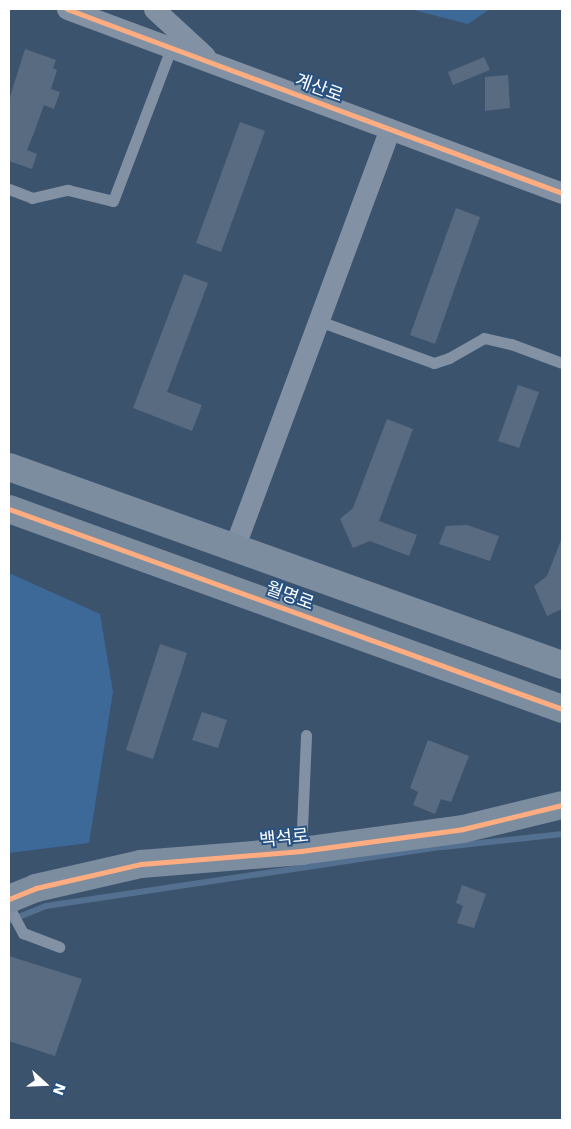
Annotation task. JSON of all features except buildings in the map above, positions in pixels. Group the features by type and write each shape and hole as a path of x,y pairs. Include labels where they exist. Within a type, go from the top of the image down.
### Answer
{"street":[{"name":"계산로","path":"67,9 562,193"},
{"path":"154,9 212,63"},
{"path":"234,548 390,129"},
{"name":"월명로","path":"9,467 562,665"},
{"name":"월명로","path":"9,509 562,710"},
{"name":"백석로","path":"10,906 36,888 142,864 301,851 463,829 562,805"}],"lane":[{"path":"9,189 32,198 68,190 113,201 171,48"},
{"path":"319,321 434,363 450,358 484,338 511,344 562,363"},
{"path":"301,851 306,735"},
{"path":"10,906 23,933 59,947"}],"shaded area":[{"path":"410,9 490,9 468,24"},
{"path":"9,573 100,614 113,692 89,843 9,853"}],"waterway":[{"path":"9,921 46,906 443,847 562,834"}],"cycle path":[{"path":"67,9 562,193"},
{"path":"9,509 562,709"},
{"path":"9,899 36,888 141,864 301,851 463,829 562,805"}]}
